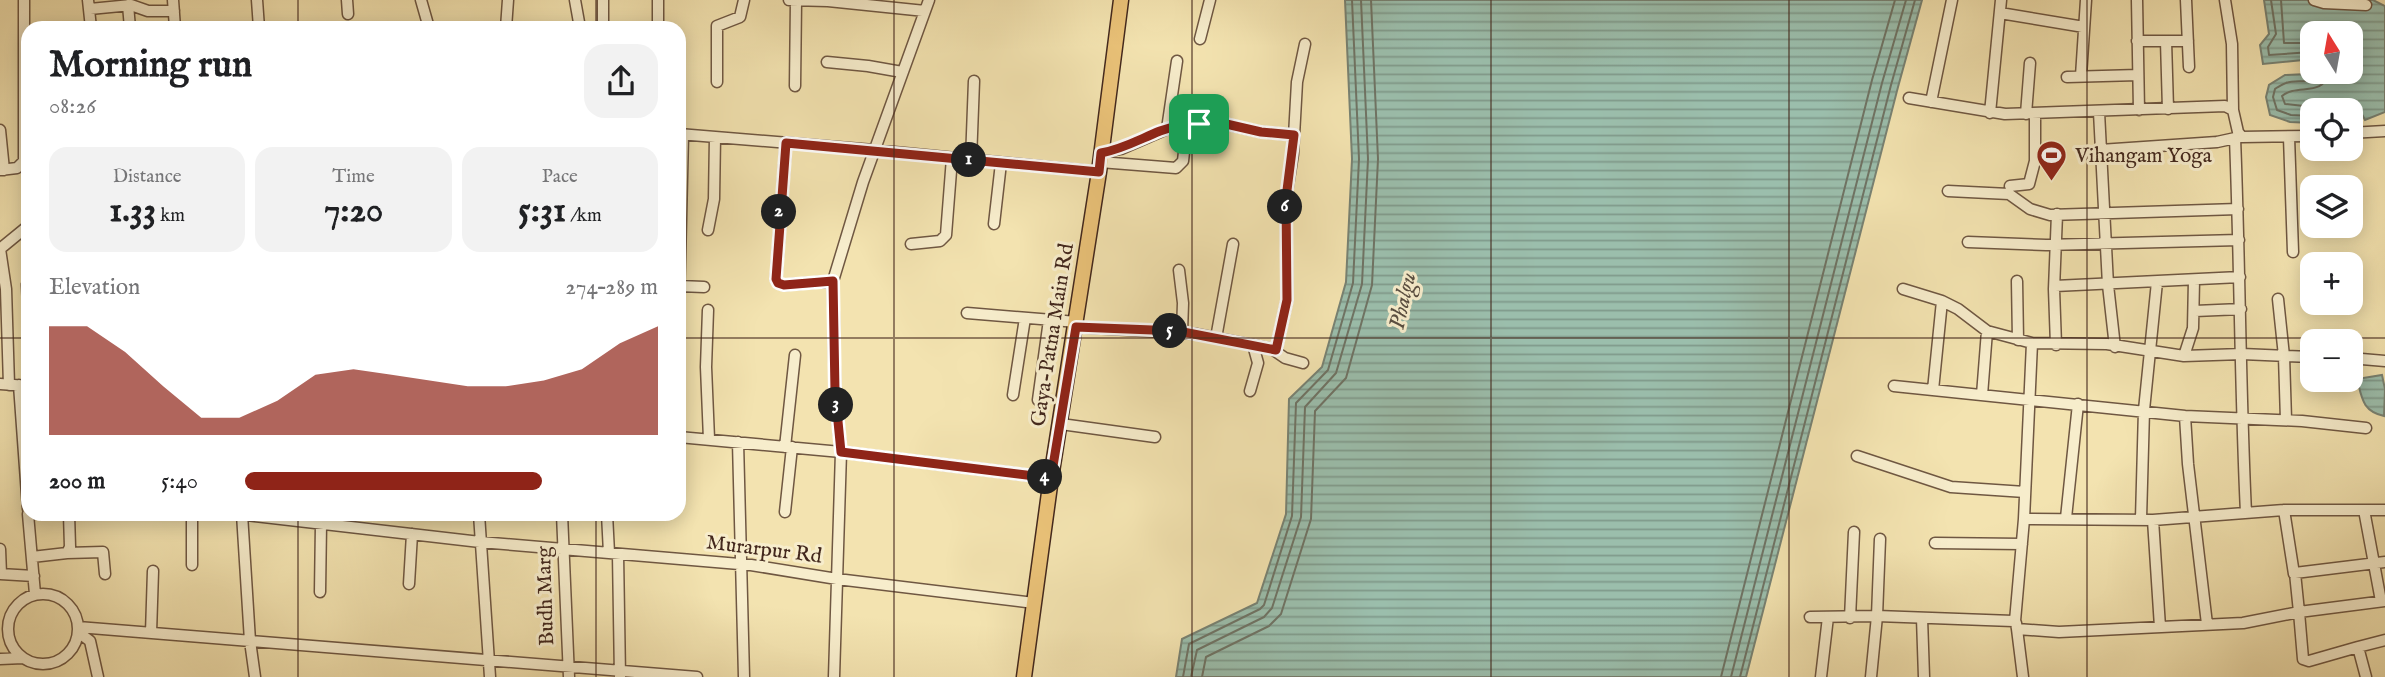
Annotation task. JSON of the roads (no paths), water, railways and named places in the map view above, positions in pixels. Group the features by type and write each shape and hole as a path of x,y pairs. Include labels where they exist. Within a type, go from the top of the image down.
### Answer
{"main road":[{"name":"Gaya-Patna Main Rd","path":"1024,677 1051,478 1100,162 1121,0"}],"street":[{"path":"24,0 25,21"},
{"path":"257,0 258,21"},
{"path":"346,0 348,14"},
{"path":"421,0 427,21"},
{"path":"506,21 508,0"},
{"path":"575,0 579,21"},
{"path":"603,0 603,21"},
{"path":"658,0 658,21"},
{"path":"716,82 717,26 740,17 744,0"},
{"path":"789,0 927,6 874,150 833,281 835,391 841,452 834,677"},
{"path":"1200,39 1210,0"},
{"path":"1931,102 1952,0"},
{"path":"1990,113 2001,0"},
{"path":"2081,76 2086,0"},
{"path":"2137,0 2139,110"},
{"path":"2186,0 2189,67"},
{"path":"2225,0 2232,44 2233,110 2239,137 2241,418 2246,513"},
{"path":"2314,0 2366,5"},
{"path":"795,86 796,1"},
{"path":"89,5 128,5 148,11 173,5"},
{"path":"128,5 129,21"},
{"path":"2000,13 2084,27"},
{"path":"2137,41 2188,41"},
{"path":"2166,41 2168,109"},
{"path":"1276,350 1287,300 1286,198 1297,82 1305,44"},
{"path":"1167,129 1177,61"},
{"path":"827,62 902,72"},
{"path":"2010,186 2029,184 2035,162 2030,63"},
{"path":"2067,77 2138,75"},
{"path":"971,160 975,81"},
{"path":"1909,98 1990,113 2099,112 2225,106 2233,110"},
{"path":"2099,112 2103,213 2115,347"},
{"path":"1100,162 1121,149 1167,129 1187,125 1222,123 1261,132 1294,135"},
{"path":"686,135 1000,163 1100,162 1176,168 1183,161 1187,125"},
{"path":"0,130 2,170 17,168 21,164"},
{"path":"2363,132 2385,131"},
{"path":"708,230 714,199 715,137"},
{"path":"2100,150 2217,142 2239,137 2300,137"},
{"path":"2289,137 2293,253"},
{"path":"786,143 776,279 784,285 833,281"},
{"path":"911,244 940,241 946,235 952,158"},
{"path":"995,224 1000,163"},
{"path":"1948,191 2009,194 2030,209 2057,214 2238,209"},
{"path":"2056,345 2057,214"},
{"path":"21,232 0,249 21,443"},
{"path":"1968,242 2057,245 2239,240"},
{"path":"1216,338 1233,244"},
{"path":"1178,271 1182,332"},
{"path":"2055,286 2240,277"},
{"path":"2184,356 2193,328 2194,280"},
{"path":"2017,281 2018,340"},
{"path":"2157,282 2144,410 2147,519 2160,627"},
{"path":"686,286 704,287"},
{"path":"1903,289 1958,309 1987,331 2032,344 2107,344 2184,356 2242,354 2300,357"},
{"path":"2278,299 2284,356 2286,420"},
{"path":"1934,390 1942,302"},
{"path":"2194,311 2241,309"},
{"path":"708,310 706,367 709,439"},
{"path":"967,313 1076,325 1182,332 1276,350 1285,358 1303,363"},
{"path":"1013,395 1025,318"},
{"path":"1038,400 1049,320"},
{"path":"1982,395 1987,331"},
{"path":"2023,677 2016,625 2032,344"},
{"path":"1250,391 1258,363 1253,345"},
{"path":"785,512 795,355"},
{"path":"2363,359 2385,360"},
{"path":"1894,386 2185,416 2286,420 2366,428"},
{"path":"2066,518 2078,404"},
{"path":"2185,416 2207,624"},
{"path":"1061,424 1155,437"},
{"path":"686,437 841,452 1051,478"},
{"path":"738,442 744,677"},
{"path":"1857,456 1951,487 2025,492"},
{"path":"2024,519 2147,519 2284,510 2385,510"},
{"path":"2284,510 2303,659 2309,661 2385,640"},
{"path":"1810,617 1922,618 2016,625 2059,632 2243,623 2299,612 2383,601 2380,563 2364,510"},
{"path":"29,521 35,594"},
{"path":"67,553 70,547 69,521"},
{"path":"192,521 192,565"},
{"path":"241,521 255,677"},
{"path":"320,592 329,521"},
{"name":"Murarpur Rd","path":"329,521 481,542 741,565 1034,603"},
{"path":"480,521 490,677"},
{"name":"Budh Marg","path":"562,521 568,672"},
{"path":"608,521 613,554 620,675"},
{"path":"1850,618 1854,532"},
{"path":"409,584 412,534"},
{"path":"1871,677 1880,539"},
{"path":"1935,543 2022,544"},
{"path":"0,549 1,574 34,576"},
{"path":"32,557 103,552 105,574"},
{"path":"2294,574 2380,563"},
{"path":"150,633 153,570"},
{"path":"35,594 57,596 73,611 78,630 76,642 64,657 45,664 33,663 23,658 4,640 4,622 24,599 35,594"},
{"path":"1821,677 1828,617"},
{"path":"1922,618 1924,677"},
{"path":"78,630 489,659 568,672 697,677"},
{"path":"78,630 90,641 97,677"},
{"path":"2358,647 2365,677"},
{"path":"0,659 23,658"},
{"path":"45,664 47,677"}],"water":[{"name":"Phalgu","path":"1345,0 1922,0 1746,677 1176,677 1182,639 1257,603 1286,514 1289,399 1322,367 1346,282 1352,159"},
{"path":"2264,0 2373,0 2385,6 2385,112 2365,120 2363,98 2300,98 2300,122 2270,115 2266,97 2269,85 2285,75 2300,74 2300,84 2363,84 2363,21 2300,21 2300,60 2263,64 2260,45 2269,34"},
{"path":"2382,375 2385,389 2384,416 2371,411 2362,398 2363,378"}],"place":[{"name":"Vihangam Yoga","path":"2052,183"}]}
